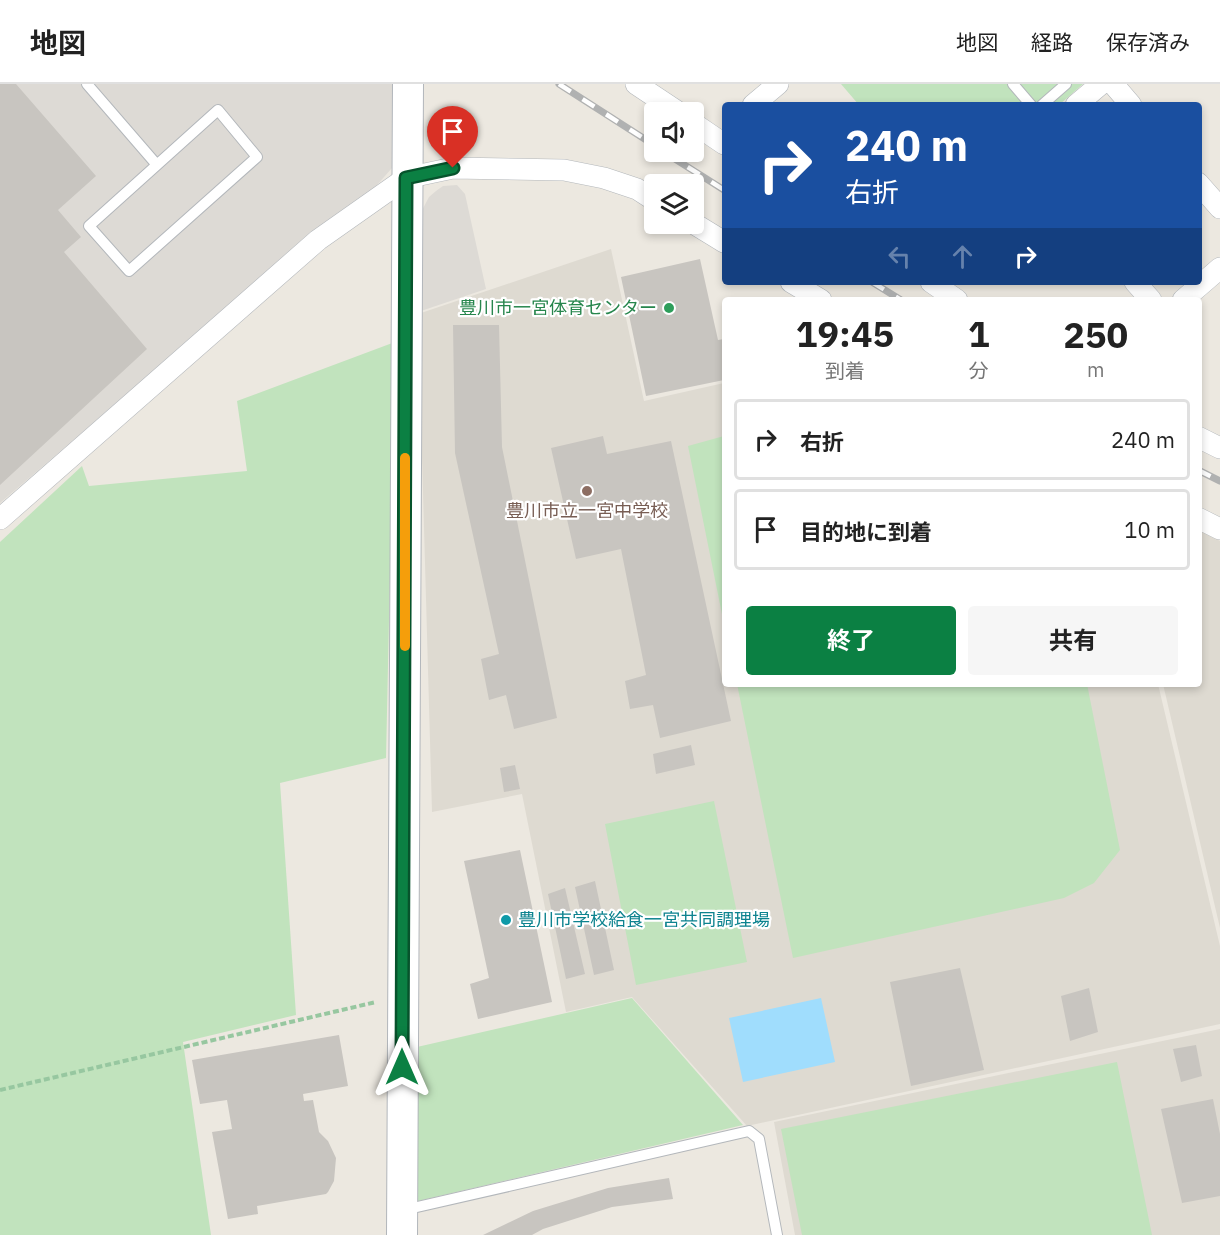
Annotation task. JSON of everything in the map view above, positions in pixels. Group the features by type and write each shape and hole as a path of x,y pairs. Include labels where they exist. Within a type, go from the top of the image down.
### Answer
{"street":[{"path":"402,1222 408,84"},
{"path":"636,84 663,102"},
{"path":"757,102 778,84"},
{"path":"1080,102 1101,84"},
{"path":"1113,84 1128,102"},
{"path":"704,128 721,137"},
{"path":"0,519 318,240 406,178 453,168 564,170 604,178 644,194"},
{"path":"1202,188 1220,208"},
{"path":"704,230 722,241"},
{"path":"1202,284 1220,268"},
{"path":"796,285 816,297"},
{"path":"935,285 953,297"},
{"path":"1138,285 1148,297"},
{"path":"1186,297 1200,285"},
{"path":"1202,438 1220,448"},
{"path":"1202,520 1220,529"}],"lane":[{"path":"87,84 157,165"},
{"path":"1013,84 1028,102"},
{"path":"1045,102 1066,84"},
{"path":"218,110 257,156 129,271 89,226 157,165 218,110"},
{"path":"402,1222 749,1131 759,1138 777,1235"}],"path":[{"path":"0,1090 403,995"}],"shaded area":[{"path":"0,84 397,84 399,94 392,168 369,194 307,239 0,503"},
{"path":"457,185 465,194 486,289 418,312 419,216 429,197 436,191 443,186"},
{"path":"611,249 644,401 722,383 722,687 1159,687 1220,946 1220,1024 747,1126 632,997 566,1012 522,794 432,812 418,314"},
{"path":"1202,531 1220,541 1220,928 1164,687 1202,687"},
{"path":"1220,1029 1220,1235 795,1235 774,1122"}],"green space":[{"path":"841,84 1083,84 1062,102 856,102"},
{"path":"395,342 386,758 280,783 296,1015 183,1042 211,1235 0,1235 0,542 82,466 89,486 247,471 237,401"},
{"path":"722,437 722,614 688,446"},
{"path":"738,687 1088,687 1120,850 1094,883 1064,898 793,958"},
{"path":"714,801 747,962 636,985 605,824"},
{"path":"632,998 743,1125 418,1201 417,1047"},
{"path":"1117,1062 1152,1235 802,1235 781,1129"}],"water":[{"path":"821,998 835,1062 743,1082 729,1018"}],"building":[{"path":"0,84 16,84 96,176 58,210 81,237 64,252 147,349 0,485"},
{"name":"豊川市一宮体育センター","path":"700,259 718,340 722,339 722,380 646,396 621,277"},
{"path":"453,325 499,325 502,447 557,718 514,729 506,695 489,700 481,659 499,654 455,453"},
{"path":"603,436 607,454 671,441 731,721 660,738 653,705 630,709 625,681 646,675 621,549 576,559 551,448"},
{"path":"691,745 695,765 656,774 653,754"},
{"path":"515,765 520,789 504,792 500,768"},
{"name":"豊川市学校給食一宮共同調理場","path":"520,850 552,1002 478,1019 470,984 489,978 464,861"},
{"path":"595,881 614,970 594,975 575,887"},
{"path":"565,888 585,974 566,979 548,894"},
{"path":"960,968 984,1070 911,1086 890,982"},
{"path":"1089,988 1098,1032 1070,1041 1061,996"},
{"path":"339,1035 348,1086 303,1094 304,1101 313,1100 319,1132 328,1141 336,1158 334,1181 328,1192 257,1206 258,1214 228,1219 212,1132 232,1129 227,1100 200,1104 192,1060"},
{"path":"1196,1045 1202,1076 1181,1082 1173,1049"},
{"path":"1213,1099 1220,1134 1220,1196 1182,1203 1161,1109"},
{"path":"669,1178 673,1199 612,1207 543,1229 532,1235 483,1235 533,1211 608,1188"}],"railway":[{"path":"559,84 644,139"},
{"path":"680,162 722,189"},
{"path":"877,285 896,297"},
{"path":"1202,472 1220,481"}],"slow traffic":[{"path":"405,458 405,646"}],"place":[{"name":"豊川市一宮体育センター","path":"669,308"},
{"name":"豊川市立一宮中学校","path":"587,491"},
{"name":"豊川市学校給食一宮共同調理場","path":"506,920"}],"route":[{"path":"402,1067 406,178 453,168"}]}
